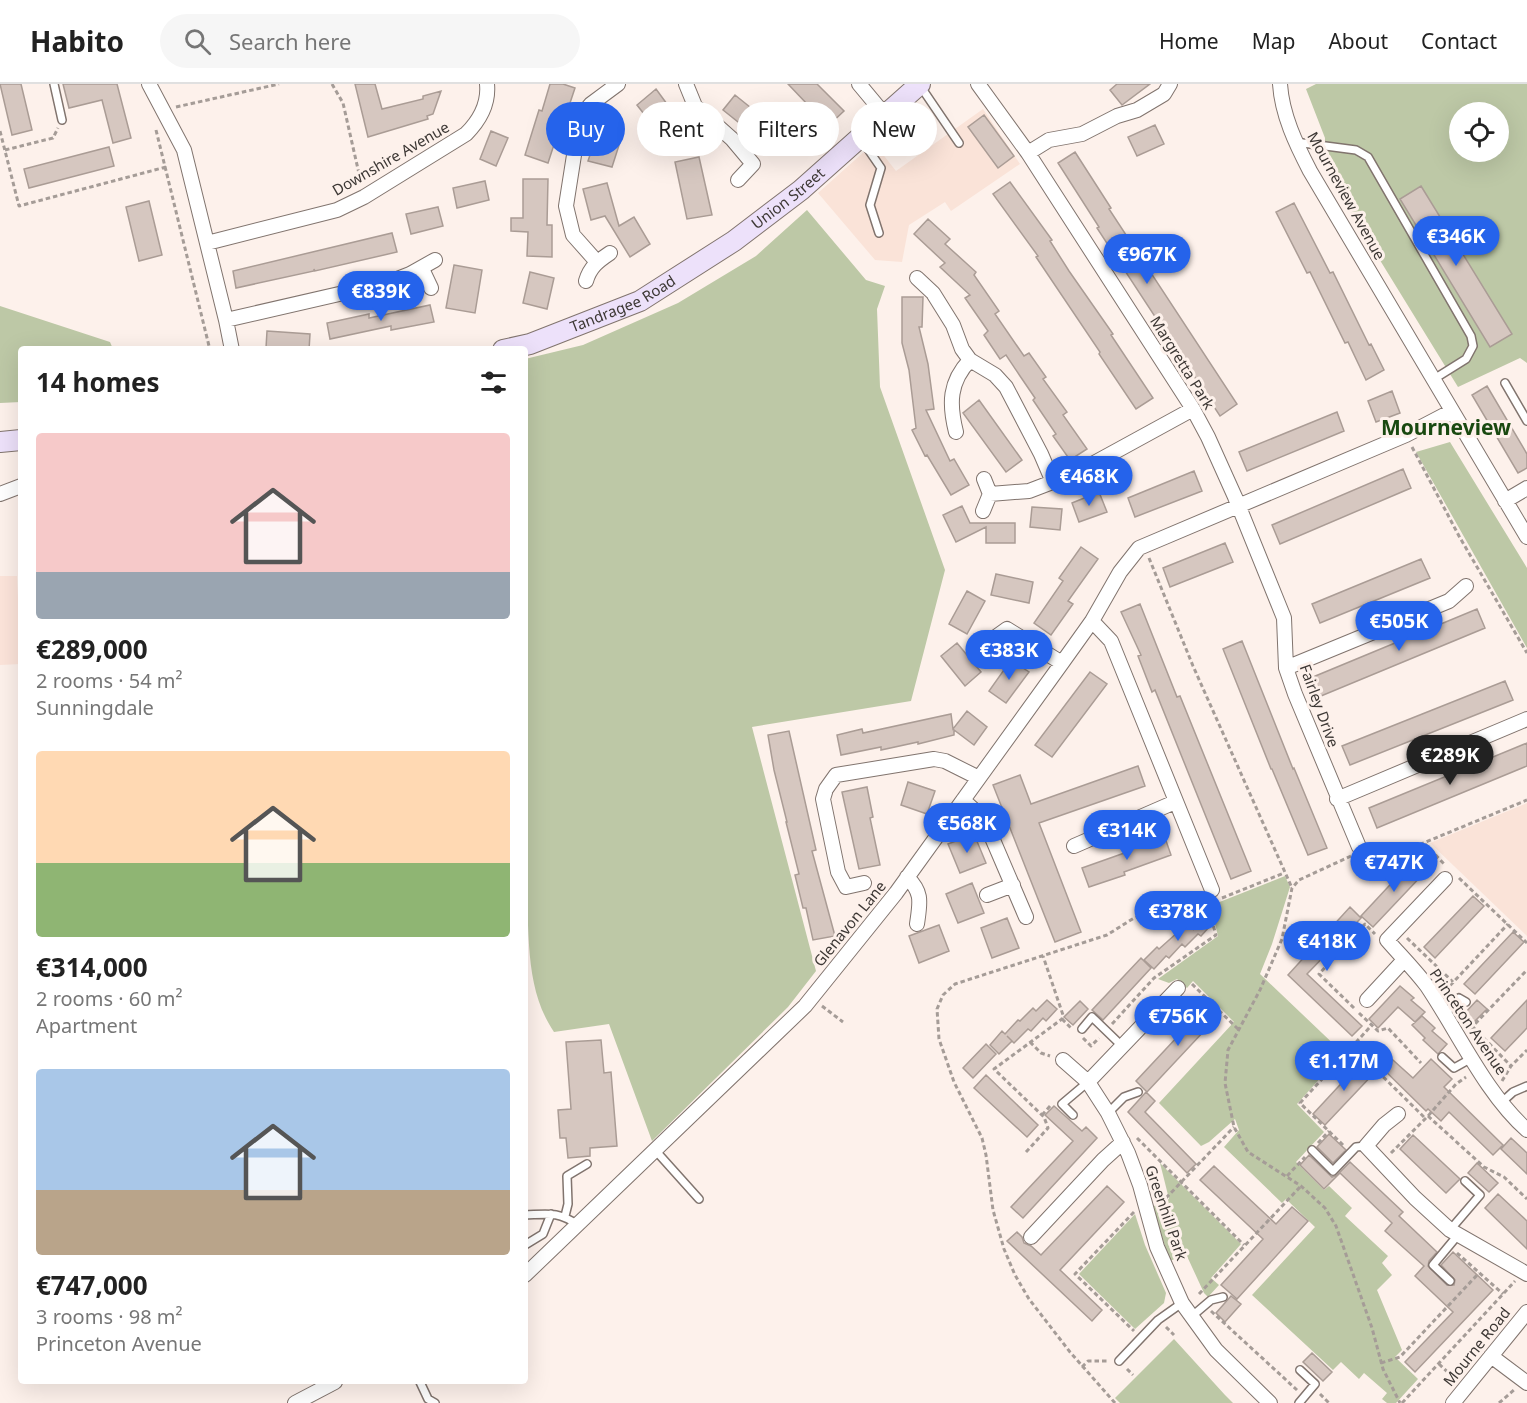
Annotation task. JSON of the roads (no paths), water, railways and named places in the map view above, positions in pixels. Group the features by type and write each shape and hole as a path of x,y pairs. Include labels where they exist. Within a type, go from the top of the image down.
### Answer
{"street":[{"path":"149,84 184,150 231,346"},
{"name":"Downshire Avenue","path":"207,243 337,210 372,192 466,134 477,122 488,97 487,84"},
{"path":"597,262 573,235 566,206 580,117 591,104 618,84"},
{"path":"686,84 695,106 732,139 753,164 738,180"},
{"path":"859,84 874,102"},
{"name":"Union Street","path":"898,102 920,84"},
{"name":"Margretta Park","path":"978,84 1028,153 1193,409 1209,437 1239,506"},
{"path":"1028,153 1049,140 1082,134 1117,116 1137,110 1164,94 1170,84"},
{"name":"Mourneview Avenue","path":"1280,84 1281,99 1295,142 1310,171 1527,537"},
{"name":"Union Street","path":"734,242 801,190 851,145"},
{"name":"Tandragee Road","path":"521,346 640,301 734,242"},
{"path":"586,281 589,271 610,253"},
{"path":"226,320 387,283 422,269 435,260"},
{"path":"422,269 431,288"},
{"path":"917,278 933,293 953,325 962,349 970,360 995,375 1006,387 1053,482"},
{"path":"956,432 951,400 959,372 970,360"},
{"path":"990,494 1029,491 1076,473 1193,409"},
{"path":"1239,506 1406,435 1452,411"},
{"path":"0,442 18,440"},
{"path":"983,511 990,494 984,479"},
{"path":"0,494 18,487"},
{"path":"1505,501 1527,488"},
{"name":"Glenavon Lane","path":"528,1272 813,997 907,877 1092,621 1119,572 1144,545 1239,506"},
{"name":"Fairley Drive","path":"1239,506 1284,618 1286,668 1337,799 1359,847"},
{"path":"1286,668 1449,601 1466,586"},
{"path":"1092,621 1110,641 1175,802 1209,895"},
{"path":"993,639 1007,629 1062,663"},
{"path":"1337,799 1527,719"},
{"path":"864,884 846,887 838,872 824,798 826,789 836,775 934,759 945,761 979,778"},
{"path":"963,800 984,819 1026,917"},
{"path":"1074,846 1175,802"},
{"name":"Princeton Avenue","path":"1449,873 1387,940 1425,984 1498,1097 1527,1130"},
{"path":"907,877 918,888 920,905 917,924"},
{"path":"987,895 1013,885"},
{"path":"1367,1000 1404,960"},
{"path":"1088,1082 1181,983"},
{"name":"Greenhill Park","path":"1063,1060 1088,1082 1123,1142 1140,1185 1157,1247 1186,1309 1216,1350 1270,1403"},
{"path":"1398,1114 1384,1125 1366,1146 1415,1198 1454,1233 1525,1273"},
{"path":"1031,1237 1103,1160 1123,1142"},
{"name":"Mourne Road","path":"1453,1403 1527,1312"},
{"path":"1491,1356 1526,1382"},
{"path":"295,1403 330,1384"}],"lane":[{"path":"54,84 62,120"},
{"path":"920,84 958,142"},
{"path":"1295,142 1356,150 1368,158 1471,336 1473,346 1466,358 1434,379"},
{"path":"873,156 881,168 870,205 879,232"},
{"path":"1505,383 1527,421"},
{"path":"1445,1014 1460,998 1466,1002"},
{"path":"1082,1029 1092,1017 1122,1046"},
{"path":"1442,1057 1454,1068 1475,1063"},
{"path":"1073,1114 1062,1104 1088,1082"},
{"path":"1498,1097 1527,1086"},
{"path":"1111,1119 1124,1097 1138,1092"},
{"path":"1311,1150 1333,1171 1356,1147 1366,1146"},
{"path":"656,1150 699,1199"},
{"path":"565,1216 568,1204 567,1176 587,1164"},
{"path":"1450,1281 1433,1265 1449,1246 1454,1233 1480,1195 1465,1181"},
{"path":"528,1243 543,1234 551,1214"},
{"path":"528,1215 565,1216 578,1225"},
{"path":"1119,1361 1158,1320 1186,1309 1206,1306 1211,1300 1223,1297"},
{"path":"1300,1370 1315,1384 1301,1400"},
{"path":"421,1384 428,1399 435,1403"}],"district":[{"name":"Mourneview","path":"1446,428"}]}
